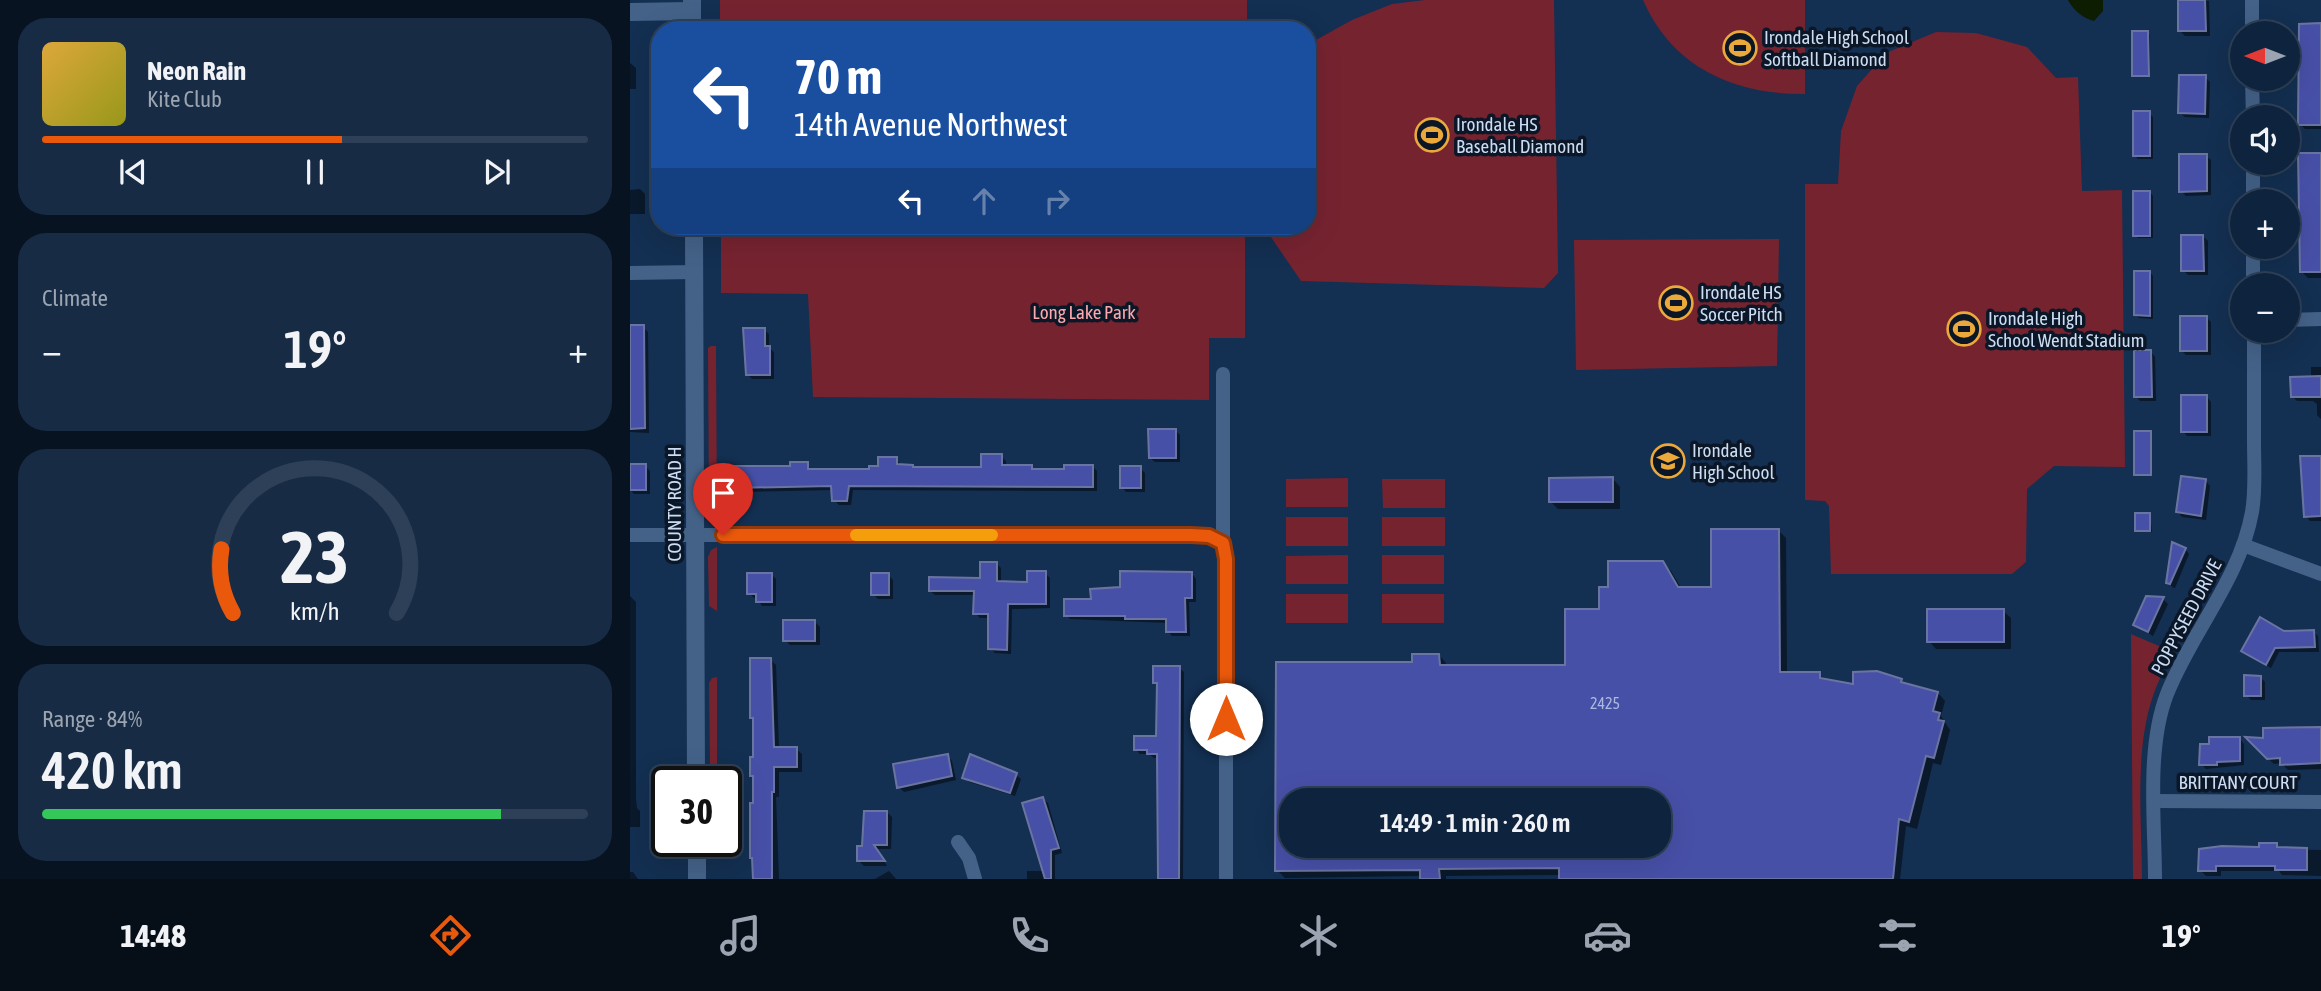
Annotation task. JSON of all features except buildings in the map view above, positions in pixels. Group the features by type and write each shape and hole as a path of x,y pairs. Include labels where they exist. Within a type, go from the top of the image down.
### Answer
{"street":[{"path":"2252,0 2252,21"},
{"path":"630,12 692,6"},
{"name":"COUNTY ROAD H","path":"694,235 696,766"},
{"path":"630,273 694,272"},
{"path":"2300,320 2321,319"},
{"name":"POPPYSEED DRIVE","path":"2155,879 2154,801 2158,733 2166,697 2185,654 2227,584 2243,545 2252,512 2254,343"},
{"path":"1223,374 1226,879"},
{"path":"630,536 1191,535 1209,536 1223,543"},
{"path":"2243,545 2321,574"},
{"name":"BRITTANY COURT","path":"2154,801 2321,802"},
{"path":"958,842 969,858 975,879"},
{"path":"697,857 697,879"}],"green space":[{"path":"720,0 1247,0 1247,21 720,21"},
{"name":"Irondale HS Baseball Diamond","path":"1425,0 1554,0 1558,273 1544,288 1301,281 1269,235 1316,235 1316,40 1352,20 1392,4"},
{"name":"Irondale High School Softball Diamond","path":"1643,0 1805,0 1805,94 1754,89 1708,72 1688,59 1671,43 1655,23"},
{"name":"Irondale High School Wendt Stadium","path":"1936,32 1976,33 2027,47 2056,78 2078,77 2082,191 2122,190 2125,467 2054,466 2027,489 2026,562 2012,574 1831,574 1829,506 1825,501 1805,500 1805,184 1838,184 1841,131 1857,86 1886,53"},
{"name":"Long Lake Park","path":"721,235 1245,235 1245,338 1209,338 1209,400 813,397 808,294 721,293"},
{"name":"Irondale HS Soccer Pitch","path":"1779,239 1777,366 1576,370 1574,240"},
{"path":"716,346 717,518 714,520 710,518 709,511 708,348"},
{"path":"1348,478 1348,507 1286,507 1286,479"},
{"path":"1382,479 1445,479 1445,508 1383,508"},
{"path":"1286,517 1348,517 1348,546 1286,546"},
{"path":"1382,517 1445,517 1445,546 1382,546"},
{"path":"717,547 717,611 709,606 708,557 711,550"},
{"path":"1348,555 1348,584 1286,584 1286,556"},
{"path":"1382,555 1444,555 1444,584 1382,584"},
{"path":"1286,594 1348,594 1348,623 1286,623"},
{"path":"1382,594 1444,594 1444,623 1382,623"},
{"path":"2131,634 2173,652 2153,696 2143,740 2140,786 2142,879 2133,879"},
{"path":"717,677 717,766 710,766 709,683 712,678"}],"shaded area":[{"path":"2068,0 2103,0 2103,11 2094,21 2079,14"}],"slow traffic":[{"path":"856,535 992,535"}],"place":[{"name":"Irondale High School Softball Diamond","path":"1740,48"},
{"name":"Irondale HS Baseball Diamond","path":"1432,135"},
{"name":"Irondale HS Soccer Pitch","path":"1676,303"},
{"name":"Irondale High School Wendt Stadium","path":"1964,329"},
{"name":"Irondale High School","path":"1668,461"}],"route":[{"path":"723,535 1209,536 1223,543 1226,559 1226,719"}]}
